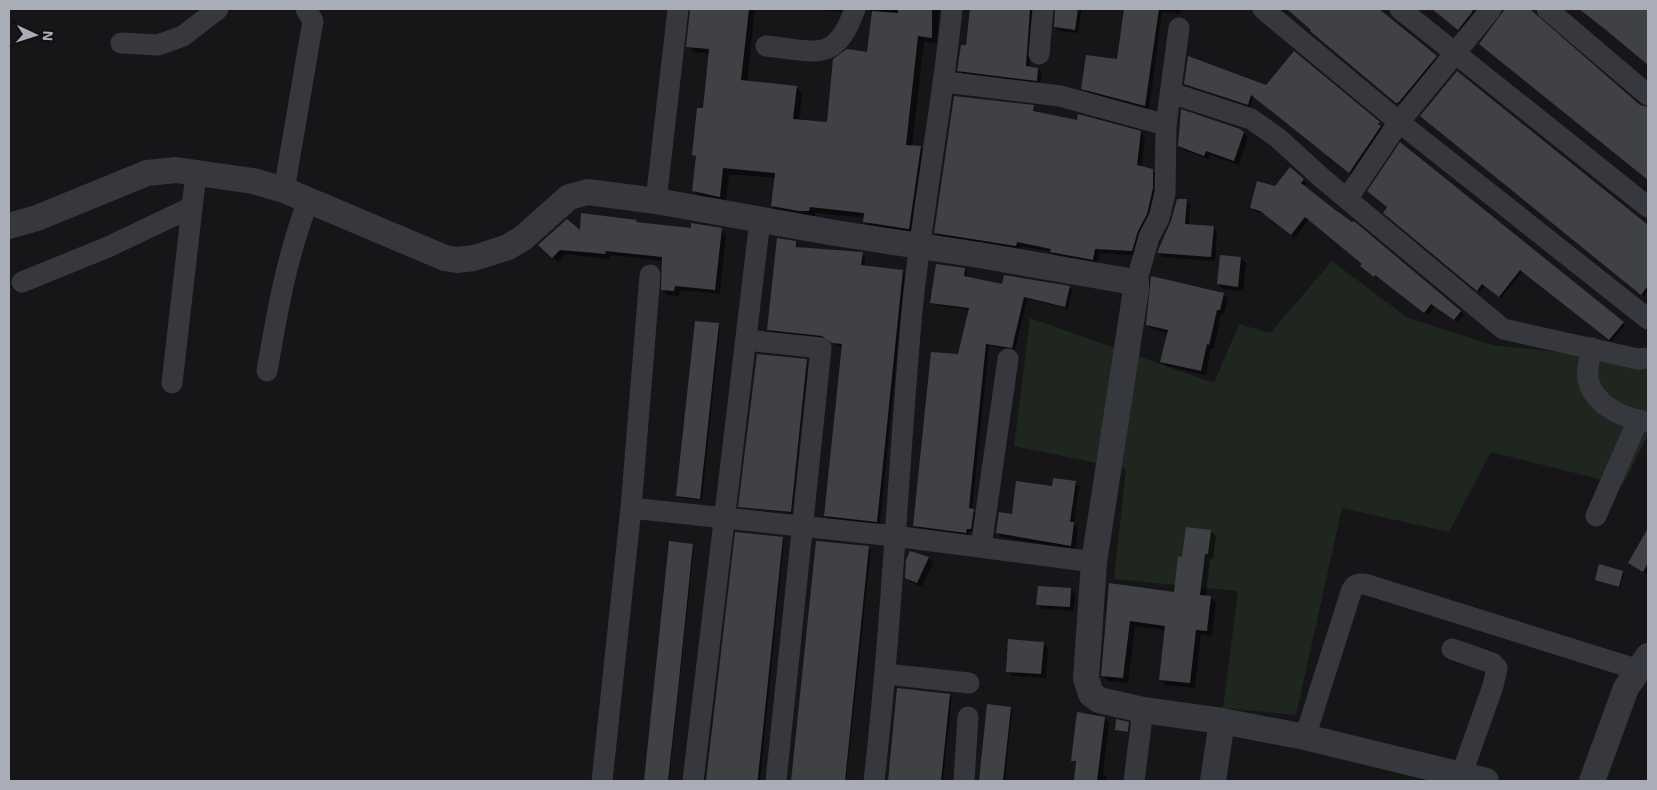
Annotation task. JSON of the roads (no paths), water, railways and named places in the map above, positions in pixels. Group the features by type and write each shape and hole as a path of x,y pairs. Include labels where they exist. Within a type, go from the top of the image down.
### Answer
{"street":[{"path":"121,43 158,45 183,36 218,9"},
{"path":"284,190 313,21 306,9"},
{"path":"656,200 678,9"},
{"path":"766,46 825,51 837,44 845,33 855,9"},
{"path":"874,781 886,674 894,536 919,245 945,82 952,9"},
{"path":"1039,54 1043,9"},
{"path":"1262,9 1399,122 1648,319"},
{"path":"1400,9 1648,207"},
{"path":"1347,199 1399,122 1491,9"},
{"path":"1547,9 1648,95"},
{"path":"1179,28 1166,125 1165,193 1159,218 1149,237 1136,284 1094,562 1086,678 1091,694 1099,700 1143,710 1222,721 1304,737 1473,778 1497,668 1492,664 1452,649"},
{"path":"945,82 1060,96 1166,125"},
{"path":"1171,93 1251,119 1278,138 1347,199 1503,329 1638,359 1648,358"},
{"path":"9,226 37,218 147,173 176,170 254,181 284,190 445,258 456,260 474,258 508,247 523,238 559,205 581,193 656,200 760,220 1131,281 1136,284"},
{"path":"172,384 196,173"},
{"path":"267,371 281,293 297,229 309,199"},
{"path":"22,282 108,247 192,207"},
{"path":"693,781 760,220"},
{"path":"602,781 631,508 650,274"},
{"path":"746,340 821,348 776,781"},
{"path":"1592,348 1588,379 1593,391 1614,413 1643,421 1596,516"},
{"path":"981,547 1008,359"},
{"path":"631,508 724,516 1094,562"},
{"path":"1304,737 1353,586 1357,584 1368,585 1644,663 1626,688 1600,764 1592,781"},
{"path":"886,674 969,683"},
{"path":"1134,781 1143,710"},
{"path":"964,781 968,717"},
{"path":"1213,781 1222,721"}]}
